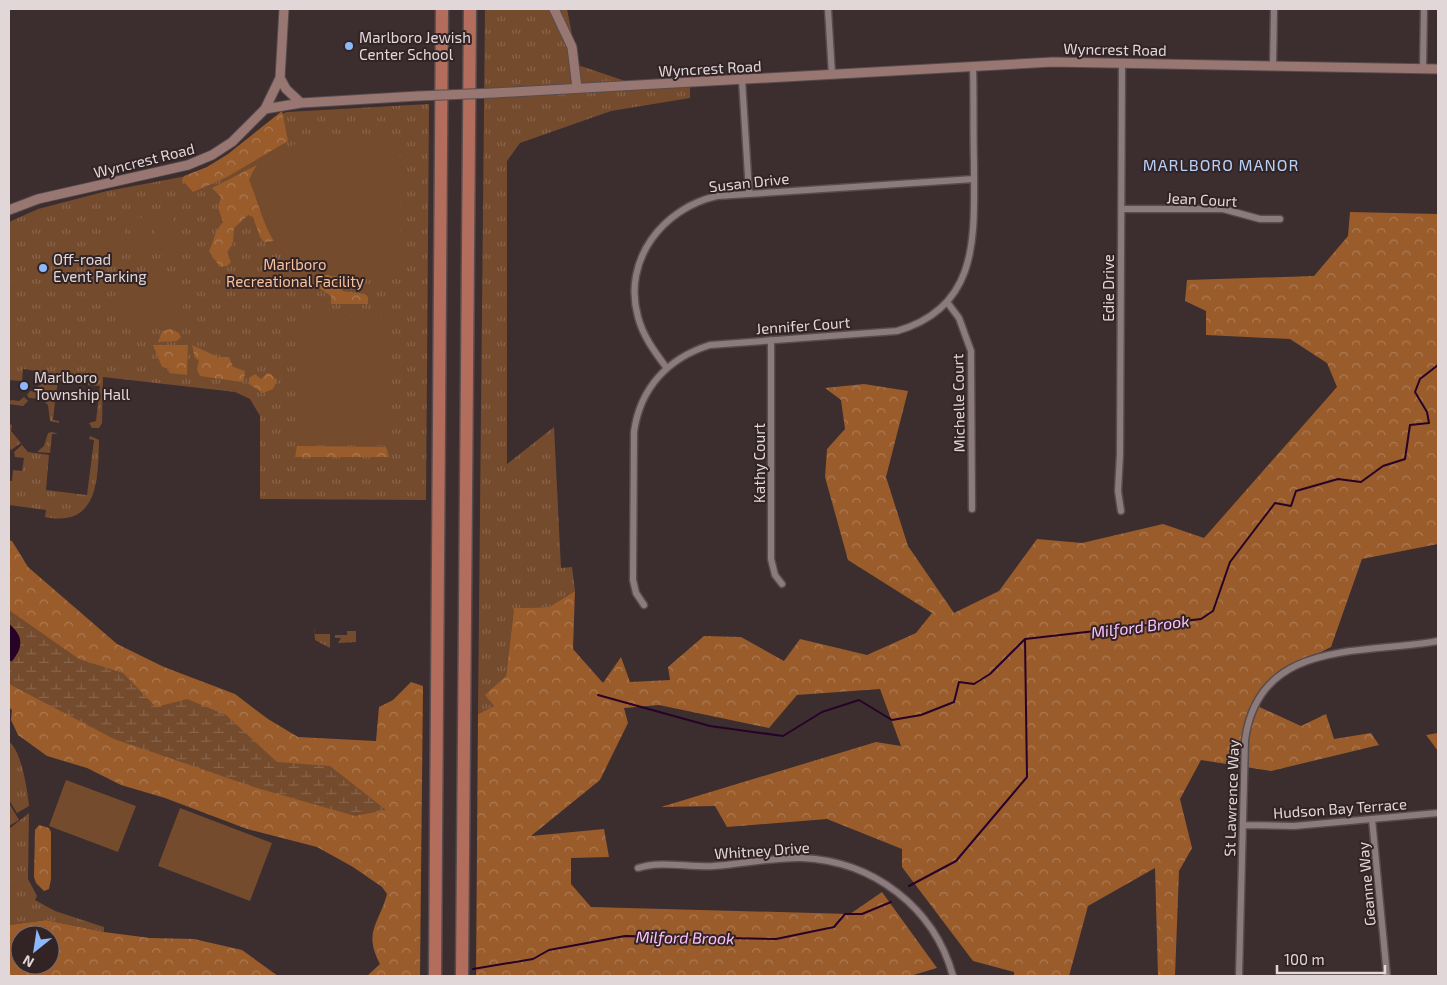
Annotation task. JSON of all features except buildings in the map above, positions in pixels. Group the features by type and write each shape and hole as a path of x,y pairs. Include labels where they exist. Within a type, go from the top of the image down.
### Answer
{"highway":[{"path":"434,976 442,9"},
{"path":"462,976 470,9"}],"street":[{"path":"265,109 280,78 284,9"},
{"path":"554,9 572,47 577,88"},
{"path":"828,9 832,75"},
{"path":"1273,66 1274,9"},
{"path":"1423,69 1424,9"},
{"name":"Wyncrest Road","path":"9,210 38,200 188,165 212,155 232,142 265,109 301,103 1053,62 1438,69"},
{"name":"Edie Drive","path":"1121,511 1118,491 1120,454 1122,64"},
{"name":"Jennifer Court","path":"644,605 636,593 633,580 634,432 643,399 666,367 691,352 710,345 897,331 919,322 947,302 965,274 972,251 974,179 973,67"},
{"path":"280,78 286,89 301,103"},
{"path":"742,80 748,192"},
{"name":"Susan Drive","path":"666,367 645,337 636,311 636,282 643,253 660,227 687,206 712,197 748,192 974,179"},
{"name":"Jean Court","path":"1122,209 1223,209 1260,218 1280,218"},
{"name":"Michelle Court","path":"947,302 959,318 971,351 972,509"},
{"name":"Kathy Court","path":"771,340 770,559 775,575 782,584"},
{"name":"St Lawrence Way","path":"1239,976 1246,729 1255,705 1274,679 1295,665 1321,655 1438,641"},
{"name":"Hudson Bay Terrace","path":"1242,825 1294,826 1438,813"},
{"name":"Geanne Way","path":"1372,820 1387,976"},
{"name":"Whitney Drive","path":"638,868 649,864 701,867 799,858 845,864 870,874 894,888 919,912 939,941 953,976"}],"green space":[{"path":"485,9 567,9 578,65 637,85 690,82 690,98 611,111 520,143 507,161 507,464 554,427 561,568 572,567 575,591 549,607 514,608 506,676 486,695 494,706 478,714"},
{"name":"Marlboro Recreational Facility","path":"429,104 426,500 260,499 260,416 250,399 235,392 103,377 102,423 99,428 92,428 89,423 96,421 100,386 88,385 88,375 86,375 86,384 77,383 77,381 75,383 68,382 67,373 66,382 58,381 55,400 29,398 27,395 47,380 37,378 37,371 23,369 22,381 9,380 9,222 38,209 107,191 192,175 226,158 278,115 287,112"},
{"path":"282,111 288,141 227,177 193,192 182,180 184,176 207,167 228,154"},
{"path":"361,137 383,140 401,157 403,179 400,181 400,273 396,279 345,278 313,271 299,265 285,255 270,235 249,180 257,167 281,149 312,141 358,139"},
{"path":"257,165 252,173 261,208 274,241 264,242 260,237 253,217 248,215 234,228 233,242 227,253 231,262 227,266 220,267 209,251 216,233 223,222 218,207 221,197 212,188"},
{"path":"1350,212 1438,214 1438,544 1362,559 1331,647 1273,676 1253,704 1301,726 1326,714 1334,739 1371,733 1379,745 1271,771 1201,760 1180,799 1192,848 1179,871 1175,976 1158,976 1155,868 1088,906 1069,976 1014,976 1014,972 973,961 902,867 902,849 827,819 727,827 715,806 661,807 876,742 901,746 880,689 797,695 769,728 659,705 624,708 628,723 600,780 531,836 604,829 609,857 571,858 571,884 591,907 850,914 882,892 937,968 910,976 476,976 478,714 494,706 485,695 506,676 514,608 549,607 575,591 573,649 603,683 621,657 630,682 670,680 668,667 704,636 741,637 784,661 800,639 867,655 916,633 932,613 848,560 825,477 827,449 845,429 841,400 825,388 864,384 908,391 886,477 908,546 954,613 999,591 1037,539 1082,543 1163,524 1204,538 1337,387 1327,363 1290,339 1206,335 1206,311 1185,301 1187,280 1314,276 1348,236"},
{"path":"173,216 176,248 157,250 154,217"},
{"path":"149,217 152,250 132,252 129,219"},
{"path":"124,220 127,252 107,254 104,221"},
{"path":"324,274 344,276 342,291 365,294 368,297 368,304 331,304 331,296 319,288 318,284"},
{"path":"181,277 184,322 124,327 120,281"},
{"path":"299,316 386,317 386,445 299,445"},
{"path":"171,329 179,333 181,337 177,341 158,342 162,331"},
{"path":"153,345 188,345 187,375 169,373 170,369 162,367"},
{"path":"192,345 218,357 229,357 233,367 245,371 244,380 242,382 200,376 197,370 199,360 195,358"},
{"path":"267,373 271,374 277,381 273,389 263,393 249,384 249,378 255,374 261,379"},
{"path":"24,397 28,401 23,406 9,404 11,400 19,401"},
{"path":"43,400 55,402 53,420 59,421 59,423 50,421 48,405"},
{"path":"9,424 12,425 11,431 21,443 11,450 9,447"},
{"path":"48,433 58,434 52,434 50,453 37,452 44,446"},
{"path":"90,436 99,440 98,470 92,497 86,507 76,515 63,518 45,517 46,510 9,505 9,481 12,481 13,470 22,471 24,458 15,457 14,452 22,445 28,452 49,455 46,490 87,495 94,440 89,439"},
{"path":"297,446 386,447 389,457 295,457"},
{"path":"9,540 12,541 28,567 117,644 164,667 235,694 268,719 298,737 376,741 379,707 393,700 411,682 423,686 420,976 367,976 380,964 375,953 373,936 374,928 387,894 382,887 353,867 317,847 247,829 165,798 121,785 87,768 47,756 18,735 11,720 12,710 9,707"},
{"path":"9,610 79,659 123,673 156,707 187,699 226,715 277,762 330,766 386,810 355,816 257,788 114,739 9,684"},
{"path":"314,625 315,634 330,634 330,648 315,640"},
{"path":"347,631 356,631 356,642 338,643 341,638 335,638 335,635 347,635"},
{"path":"1438,733 1438,751 1426,735"},
{"path":"9,742 17,753 20,762 29,806 17,813 9,800"},
{"path":"66,780 136,806 118,852 49,826"},
{"path":"9,803 19,820 9,826"},
{"path":"180,808 272,843 250,901 158,866"},
{"path":"29,813 28,879 37,896 35,900 55,911 104,927 104,932 46,920 9,925 9,829"},
{"path":"39,825 49,828 51,832 51,879 49,889 44,891 36,883 34,877 35,830"},
{"path":"46,920 104,932 150,938 194,939 242,950 278,976 9,976 9,925"}],"shaded area":[{"path":"9,624 17,632 20,641 19,651 12,661 9,661"}],"waterway":[{"name":"Milford Brook","path":"909,886 956,861 1027,777 1025,639 1201,619 1213,611 1230,562 1275,503 1291,506 1296,491 1338,479 1361,482 1383,466 1405,459 1410,425 1429,423 1427,412 1415,392 1420,379 1438,365"},
{"path":"598,695 710,726 783,736 822,712 859,700 892,720 921,715 954,702 959,682 974,684 990,674 1025,639"},
{"name":"Milford Brook","path":"473,969 533,959 549,950 625,936 776,939 834,927 845,914 862,914 891,902"}],"place":[{"name":"Marlboro Jewish Center School","path":"349,46"},
{"name":"Off-road Event Parking","path":"43,268"},
{"name":"Marlboro Township Hall","path":"24,386"}],"district":[{"name":"MARLBORO MANOR","path":"1221,164"}]}
